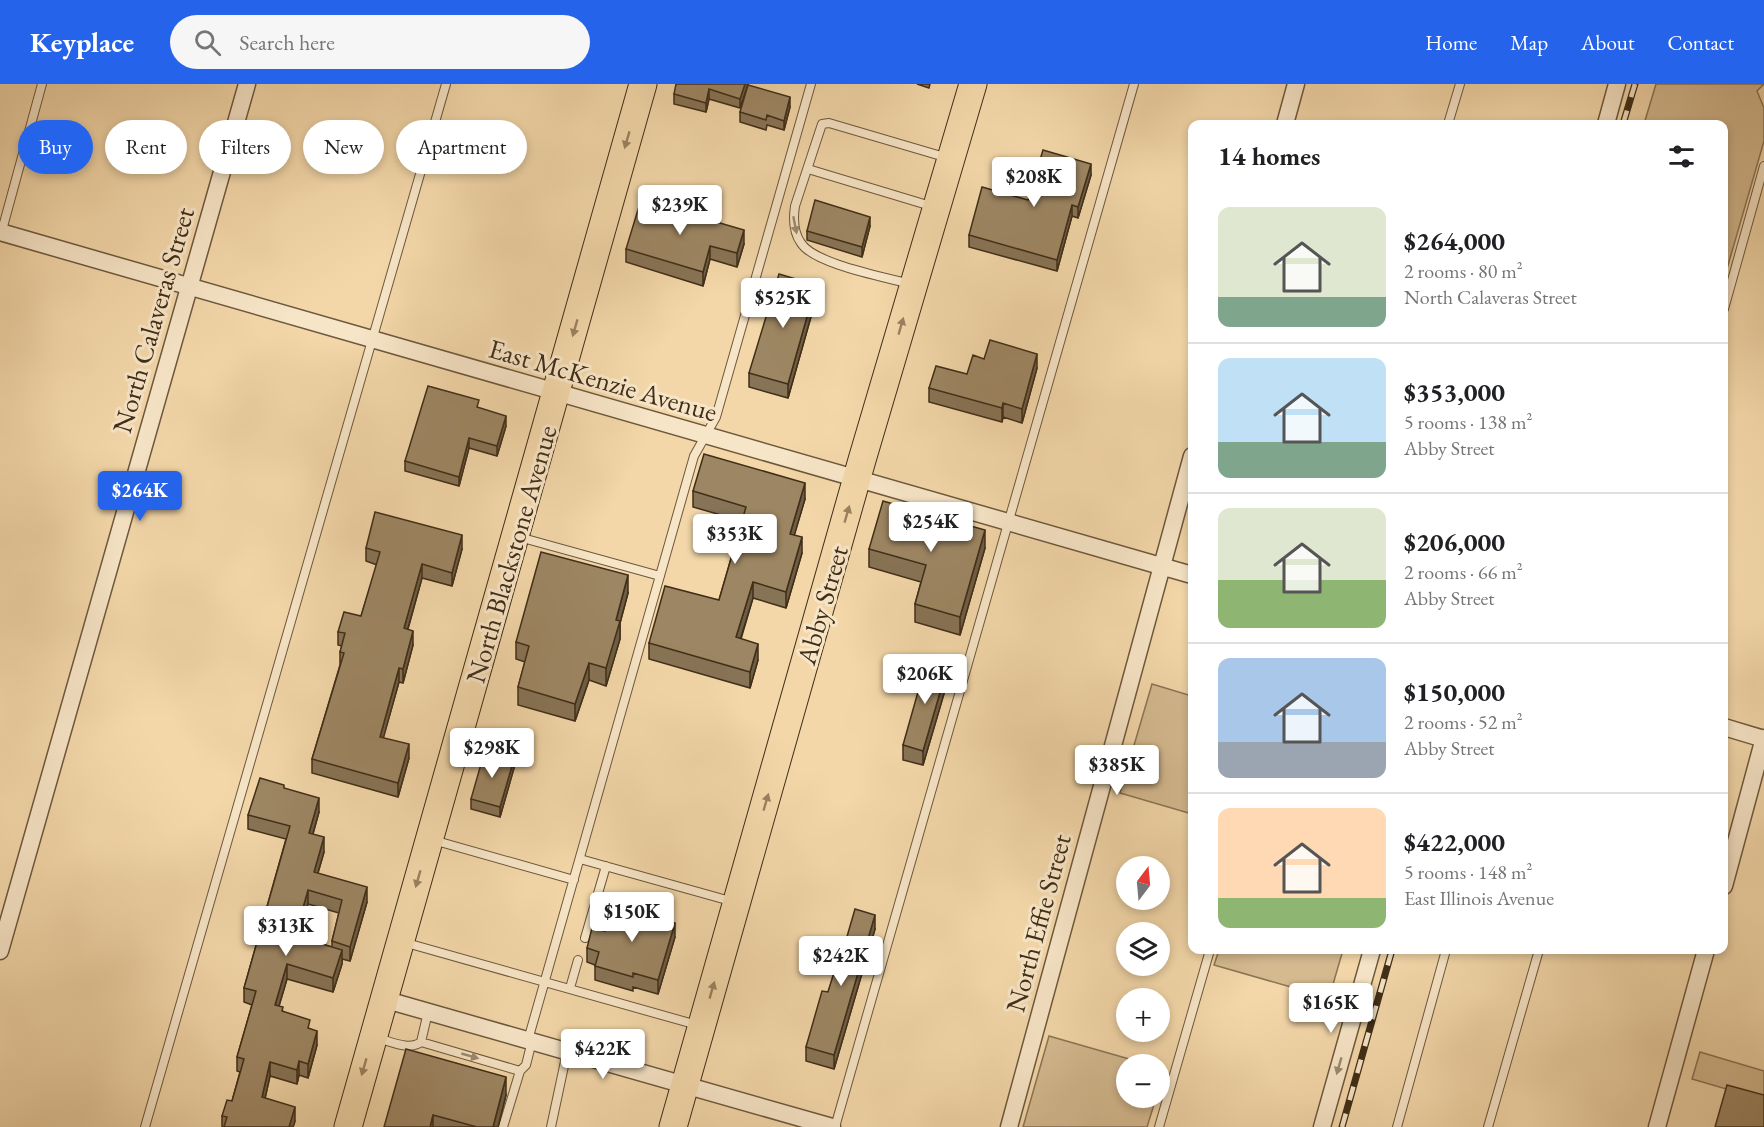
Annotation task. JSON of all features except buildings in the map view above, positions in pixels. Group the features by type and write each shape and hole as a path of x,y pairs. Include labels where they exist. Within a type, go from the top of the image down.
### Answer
{"main road":[{"name":"North Blackstone Avenue","path":"348,1127 643,84"},
{"name":"Abby Street","path":"673,1127 914,285 974,84"}],"street":[{"name":"North Calaveras Street","path":"0,951 247,84"},
{"path":"1286,120 1296,84"},
{"path":"1607,120 1617,84"},
{"name":"East McKenzie Avenue","path":"1,234 190,286 1188,575"},
{"name":"North Effie Street","path":"1009,1127 1188,471"},
{"path":"1728,729 1764,739 1728,871"},
{"path":"1322,1127 1371,954"},
{"path":"1657,1127 1705,954"},
{"path":"383,999 833,1127"}],"lane":[{"path":"1,234 42,84"},
{"path":"145,1127 446,84"},
{"path":"503,1127 520,1071 526,1065 545,981 694,456 716,417 811,84"},
{"path":"833,1127 1134,84"},
{"path":"1449,120 1460,84"},
{"path":"914,285 815,256 801,244 793,219 795,207 822,124 829,123 951,159"},
{"path":"1728,295 1764,166"},
{"path":"808,169 937,208"},
{"path":"516,536 660,576"},
{"path":"429,839 574,880"},
{"path":"580,859 737,903"},
{"path":"585,938 606,866"},
{"path":"400,941 702,1026"},
{"path":"1159,1127 1209,954"},
{"path":"1397,1127 1445,954"},
{"path":"1488,1127 1538,954"},
{"path":"570,988 578,960"},
{"path":"373,1037 408,1046 416,1045 421,1042 428,1012"},
{"path":"421,1042 520,1071"},
{"path":"551,1127 567,1052"}],"shaded area":[{"path":"1656,84 1764,84 1757,91 1764,108 1764,141 1728,265 1728,120 1645,120"},
{"path":"1152,684 1188,695 1188,813 1120,793"},
{"path":"1218,954 1342,954 1329,998 1214,965"},
{"path":"1049,1036 1116,1055 1116,1108 1153,1108 1147,1127 1023,1127"},
{"path":"1700,1052 1764,1071 1764,1100 1692,1079"}],"railway":[{"path":"1624,120 1635,84"},
{"path":"1342,1127 1391,954"}]}
